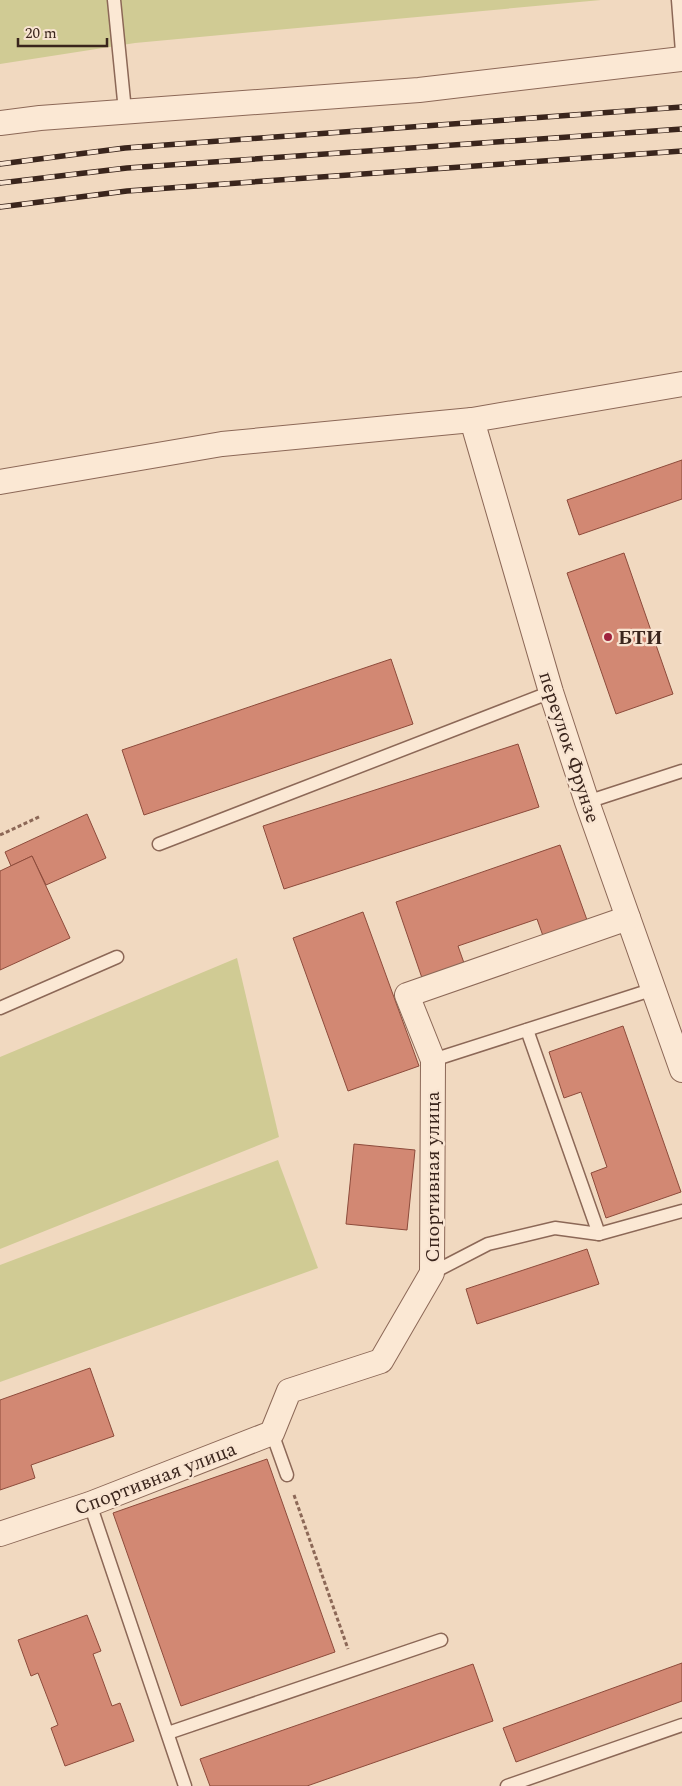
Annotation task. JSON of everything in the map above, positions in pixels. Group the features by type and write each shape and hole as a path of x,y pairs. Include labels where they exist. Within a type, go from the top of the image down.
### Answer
{"street":[{"path":"0,123 419,90 682,59"},
{"path":"0,482 222,444 472,420 682,384"},
{"name":"переулок Фрунзе","path":"472,420 551,692 587,802 682,1070"},
{"name":"Спортивная улица","path":"0,1534 90,1504 272,1433 288,1391 381,1361 432,1273 433,1060 407,995 628,918"}],"lane":[{"path":"114,0 125,112"},
{"path":"678,0 682,52"},
{"path":"159,844 551,692"},
{"path":"587,802 682,771"},
{"path":"0,1008 117,957"},
{"path":"433,1060 654,989"},
{"path":"527,1030 599,1234"},
{"path":"432,1273 488,1244 555,1228 599,1234 682,1211"},
{"path":"272,1433 287,1476"},
{"path":"90,1504 185,1786"},
{"path":"168,1733 441,1640"},
{"path":"507,1786 682,1725"}],"path":[{"path":"0,835 42,816"},
{"path":"287,1476 355,1669"}],"shaded area":[{"path":"0,0 601,0 135,43 0,64"},
{"path":"237,958 279,1137 0,1249 0,1057"},
{"path":"278,1160 318,1268 0,1382 0,1265"}],"building":[{"path":"682,460 682,499 579,535 567,500"},
{"path":"624,553 673,694 616,714 567,573"},
{"path":"391,659 413,724 144,815 122,750"},
{"path":"518,744 539,807 284,889 263,826"},
{"path":"87,814 106,858 46,885 32,856 11,866 5,852"},
{"path":"560,845 587,920 543,936 537,919 458,946 464,963 422,978 396,902"},
{"path":"32,856 70,938 0,970 0,871"},
{"path":"363,912 419,1066 348,1091 293,938"},
{"path":"623,1026 681,1192 606,1218 591,1173 607,1167 581,1092 564,1098 549,1052"},
{"path":"354,1144 415,1150 407,1230 346,1224"},
{"path":"587,1249 599,1284 477,1324 466,1289"},
{"path":"90,1368 114,1436 31,1465 35,1478 0,1490 0,1400"},
{"path":"267,1459 335,1652 181,1706 113,1513"},
{"path":"87,1615 101,1651 93,1654 112,1706 120,1703 134,1741 65,1766 51,1728 58,1725 38,1673 31,1676 18,1640"},
{"path":"682,1663 682,1701 516,1762 503,1728"},
{"path":"473,1664 493,1721 307,1786 210,1786 200,1759"}],"railway":[{"path":"0,164 125,148 682,107"},
{"path":"0,183 127,168 682,129"},
{"path":"0,207 127,191 682,151"}],"place":[{"name":"БТИ","path":"608,637"}]}
